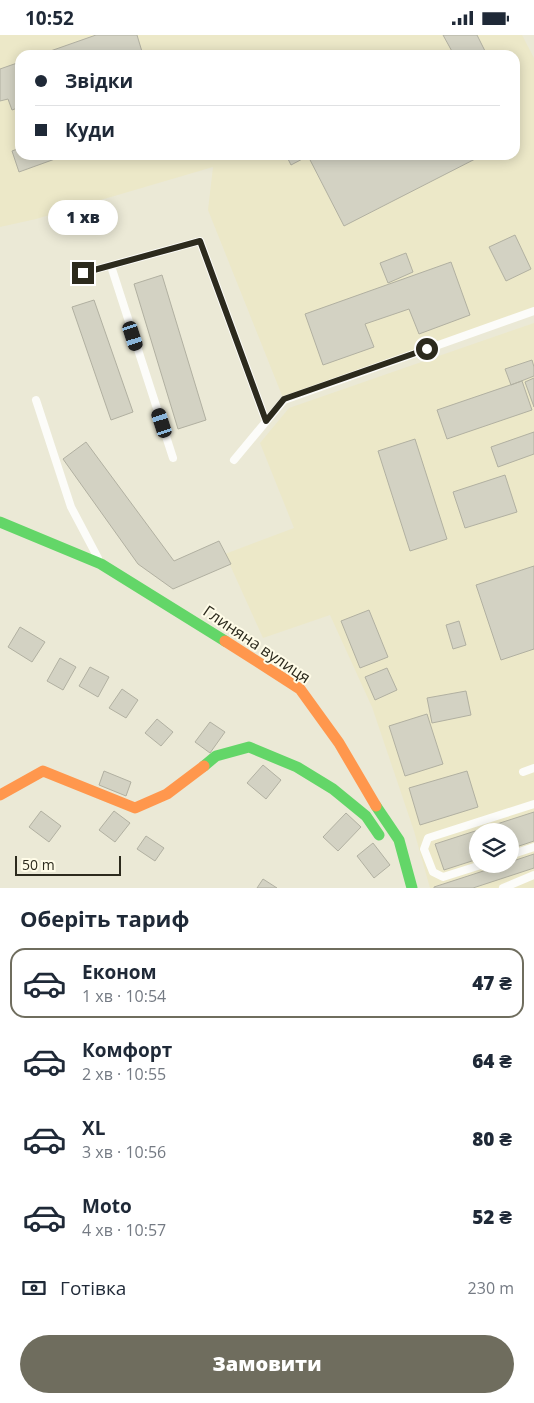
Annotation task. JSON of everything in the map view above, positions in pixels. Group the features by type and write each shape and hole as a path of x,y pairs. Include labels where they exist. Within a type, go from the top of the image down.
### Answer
{"street":[{"name":"Глиняна вулиця","path":"0,522 101,564 203,626 300,689 339,743 366,793 399,840 411,884"},
{"name":"Глиняна вулиця","path":"0,795 43,771 134,808 167,794 216,756 249,747 297,767 333,789 366,816 411,884"}],"lane":[{"path":"83,273 200,241 266,421"},
{"path":"110,266 173,458"},
{"path":"234,460 284,399 534,311"},
{"path":"36,400 71,507 101,564"},
{"path":"523,772 534,768"},
{"path":"475,823 534,804"},
{"path":"469,825 428,838 424,849 433,872 443,877 469,869"},
{"path":"519,852 534,847"},
{"path":"503,888 534,875"}],"shaded area":[{"path":"0,35 522,35 534,58 534,309 283,398 208,210 213,167 36,219 0,227"},
{"path":"534,323 534,888 430,888 414,831 372,707 330,615 263,638 225,554 294,528 260,443 289,408"}],"building":[{"path":"96,35 137,35 142,50 53,50"},
{"path":"443,35 477,35 484,50 451,50"},
{"path":"15,64 15,109 12,110 8,99 0,101 0,69"},
{"path":"15,160 52,160 19,172"},
{"path":"288,160 300,160 291,165"},
{"path":"310,160 473,160 344,226"},
{"path":"515,235 531,269 506,281 489,247"},
{"path":"406,253 413,272 388,283 380,263"},
{"path":"451,262 470,315 419,334 409,309 365,324 374,347 323,365 305,314"},
{"path":"162,275 206,420 178,429 134,284"},
{"path":"94,300 133,412 111,420 72,307"},
{"path":"532,360 534,376 511,385 505,369"},
{"path":"534,378 534,407 525,382"},
{"path":"522,381 532,410 447,439 437,410"},
{"path":"534,432 534,454 498,467 491,447"},
{"path":"415,439 447,539 410,551 378,451"},
{"path":"86,442 174,561 219,541 231,564 173,589 138,564 63,459"},
{"path":"505,475 517,512 465,528 453,492"},
{"path":"534,566 534,649 501,660 476,585"},
{"path":"369,610 388,657 360,668 341,621"},
{"path":"459,621 466,645 453,649 446,625"},
{"path":"20,627 45,642 32,662 8,647"},
{"path":"60,658 76,667 63,690 47,681"},
{"path":"90,667 109,677 98,697 79,686"},
{"path":"387,668 397,690 375,700 365,677"},
{"path":"122,689 138,700 126,718 109,708"},
{"path":"466,691 471,715 432,723 427,698"},
{"path":"427,714 443,764 405,776 389,726"},
{"path":"157,719 173,732 161,746 145,733"},
{"path":"210,722 225,732 210,753 195,742"},
{"path":"263,765 281,780 266,799 247,783"},
{"path":"104,771 131,782 126,796 99,785"},
{"path":"467,771 478,807 420,825 409,788"},
{"path":"41,811 61,826 49,842 29,827"},
{"path":"114,811 130,823 115,842 99,830"},
{"path":"534,812 534,841 519,846 519,823 500,823"},
{"path":"346,813 361,827 338,851 323,837"},
{"path":"469,833 469,862 444,870 435,844"},
{"path":"146,836 164,848 155,861 137,849"},
{"path":"373,843 390,865 374,878 357,856"},
{"path":"534,854 534,868 519,873 519,859"},
{"path":"477,873 519,873 473,888 434,887"},
{"path":"263,879 277,888 257,888"}],"traffic: fast":[{"path":"0,522 101,564 225,641"},
{"path":"204,766 216,756 249,747 297,767 333,789 366,816 379,835"},
{"path":"376,806 399,840 412,888"}],"traffic: slow":[{"path":"225,641 300,689 339,743 376,806"},
{"path":"0,795 43,771 135,808 167,794 204,766"}],"route":[{"path":"83,273 200,241 266,421 284,399 427,349"}]}
